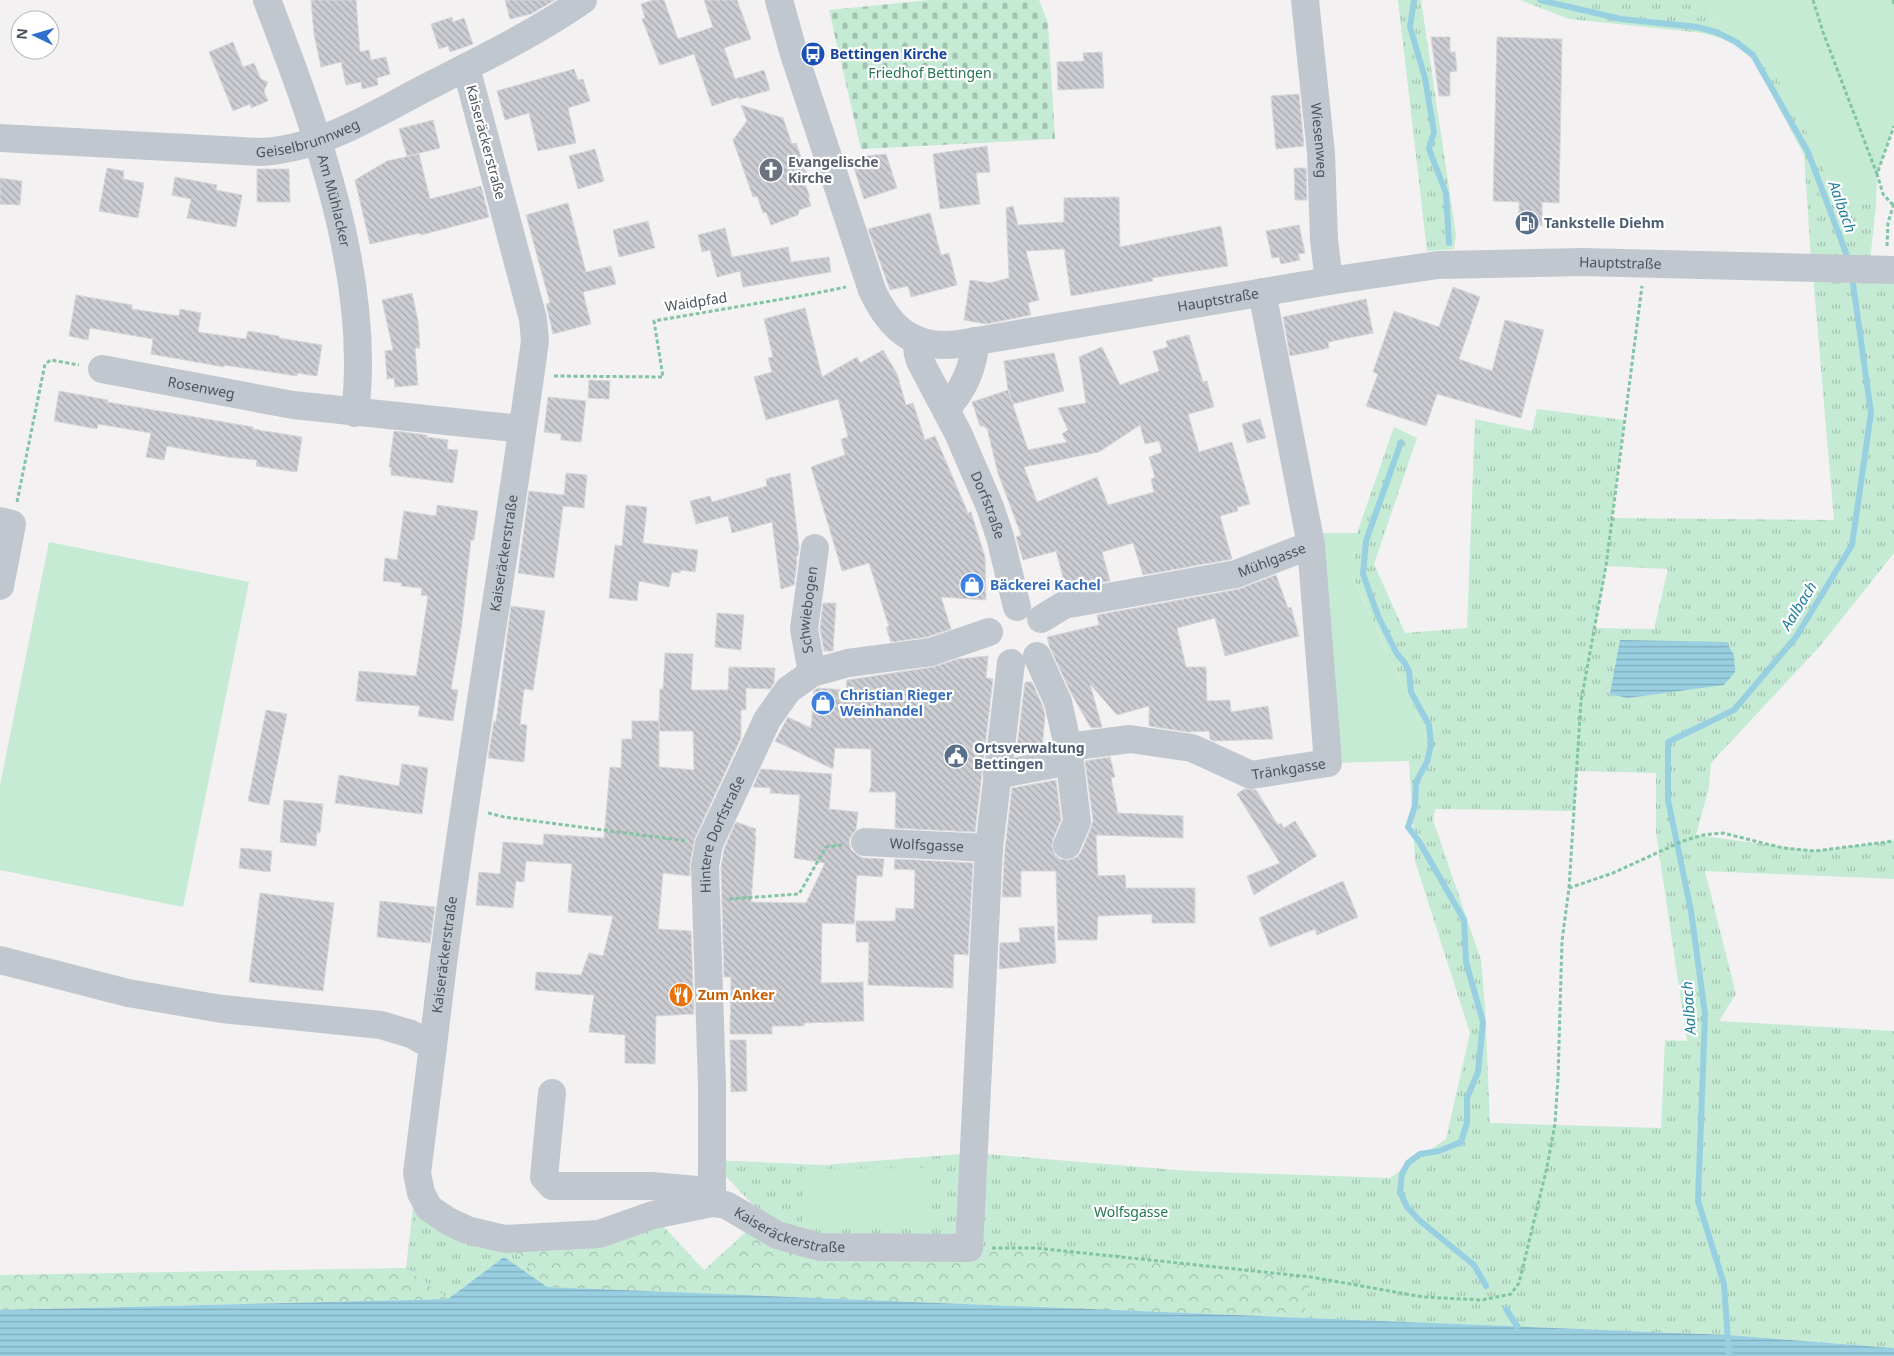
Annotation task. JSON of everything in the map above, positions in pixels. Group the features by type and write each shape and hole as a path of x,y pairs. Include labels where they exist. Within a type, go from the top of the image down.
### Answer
{"street":[{"name":"Am Mühlacker","path":"268,0 317,140 336,210 353,295 358,373 355,413"},
{"name":"Geiselbrunnweg","path":"0,138 262,152 279,151 317,140 351,126 562,15 583,0"},
{"name":"Hauptstraße","path":"778,0 869,282 879,305 889,321 903,332 916,340 940,346 975,342 1329,281 1438,265 1524,262 1645,263 1890,269"},
{"name":"Wiesenweg","path":"1306,0 1321,153 1324,240 1329,281"},
{"name":"Kaiseräckerstraße","path":"466,67 534,319 535,340 443,962 417,1173 421,1192 429,1208 448,1221 466,1230 505,1239 599,1234 653,1215 712,1203 726,1206 777,1236 820,1248 969,1248"},
{"name":"Mühlgasse","path":"1029,613 1236,574 1311,545 1262,292"},
{"name":"Dorfstraße","path":"916,340 920,360 946,408 990,507 1029,613"},
{"path":"946,408 955,397 972,366 975,342"},
{"name":"Rosenweg","path":"102,369 293,405 522,429"},
{"path":"0,586 6,522"},
{"name":"Tränkgasse","path":"1068,747 1130,738 1192,748 1251,775 1328,763 1311,545"},
{"name":"Schwiebogen","path":"812,673 804,629 815,548"},
{"path":"969,1248 989,848 997,775 1024,660 1045,645 1046,631 1029,613 1004,610 994,619 989,632 991,646 999,657 1024,660 1058,702 1068,747 1077,822 1067,845"},
{"name":"Hintere Dorfstraße","path":"712,1203 712,1086 705,866 709,844 767,720 788,690 812,673 848,663 931,652 989,632"},
{"path":"997,775 1054,764 1068,747"},
{"name":"Wolfsgasse","path":"865,842 989,848"},
{"path":"0,960 128,993 222,1009 380,1025 411,1034 433,1046"},
{"path":"552,1094 544,1177 552,1186 651,1186 697,1190 712,1203"}],"path":[{"path":"1813,0 1883,194 1893,204 1887,234 1890,269"},
{"path":"1893,0 1894,5"},
{"path":"1877,174 1894,126"},
{"path":"969,1248 1036,1248 1311,1277 1423,1297 1482,1300 1511,1294 1519,1283 1547,1168 1555,1124 1562,941 1570,888 1581,701 1606,566 1645,263"},
{"name":"Waidpfad","path":"530,376 663,377 654,320 812,294 869,282"},
{"path":"6,522 44,364 52,360 102,369"},
{"path":"465,806 504,817 709,844"},
{"path":"1570,888 1613,873 1683,841 1703,835 1723,833 1783,848 1815,851 1894,841"},
{"path":"706,900 799,894 826,847 865,842"}],"green space":[{"name":"Friedhof Bettingen","path":"930,0 1039,0 1048,23 1055,139 861,149 829,10"},
{"path":"1398,0 1421,0 1456,235 1454,249 1427,251"},
{"path":"1520,0 1709,0 1712,17 1764,53 1816,149 1835,198 1876,205 1870,261 1811,258 1804,155 1753,59 1730,41 1703,33 1569,19"},
{"path":"1709,0 1894,0 1894,126 1877,174 1876,205 1835,198 1816,149 1764,53 1712,17"},
{"path":"1813,275 1894,280 1894,553 1820,646 1711,763 1709,787 1696,835 1815,851 1894,841 1894,879 1705,871 1736,994 1719,1021 1894,1031 1894,1348 1728,1335 1304,1318 1310,1277 1036,1248 820,1247 763,1216 711,1160 824,1165 974,1153 1188,1171 1390,1178 1446,1139 1470,1033 1415,861 1409,761 1426,735 1352,575 1357,533 1394,427 1417,438 1374,564 1405,633 1467,628 1475,419 1532,431 1537,409 1624,420 1612,518 1834,520","holes":["1606,566 1668,569 1654,629 1595,628","1577,771 1656,773 1656,833 1687,1041 1665,1040 1661,1128 1490,1123 1481,960 1433,820 1435,809 1574,811"]},
{"path":"1309,533 1357,533 1352,576 1426,735 1409,761 1328,763"},
{"path":"49,542 249,582 183,907 0,870 0,785"},
{"path":"928,1168 929,1225 802,1225 802,1169"},
{"path":"417,1173 421,1193 505,1239 546,1287 504,1257 448,1299 406,1268"},
{"path":"653,1215 704,1270 756,1223 820,1247 1036,1248 1311,1277 1304,1318 546,1287 505,1239"},
{"path":"406,1268 448,1299 0,1310 0,1275"}],"water":[{"path":"1620,640 1726,642 1734,655 1735,672 1724,685 1627,698 1610,694"},
{"path":"504,1257 547,1287 1728,1335 1894,1348 1894,1356 0,1356 0,1310 448,1299"}],"building":[{"path":"311,0 356,0 360,52 369,50 371,60 386,57 390,74 377,78 378,85 362,89 361,82 346,85 341,62 321,67 314,34"},
{"path":"505,0 555,0 531,14 510,19"},
{"path":"653,0 664,0 678,39 713,27 704,0 737,0 751,39 724,48 735,79 764,70 770,90 712,106 694,54 660,65 642,19 645,18 641,4"},
{"path":"452,17 453,22 464,18 473,44 450,52 448,46 439,49 431,24"},
{"path":"1431,37 1450,37 1450,52 1455,52 1457,71 1450,72 1450,96 1439,96"},
{"path":"1497,37 1562,39 1559,203 1542,202 1542,226 1519,220 1519,202 1493,201"},
{"path":"233,42 243,67 254,63 261,79 268,82 264,91 268,101 251,108 250,104 233,111 209,52"},
{"path":"1102,52 1104,88 1058,90 1057,62 1084,61 1083,53"},
{"path":"574,69 578,80 583,79 590,101 568,108 576,143 538,151 529,113 505,120 497,91"},
{"path":"1299,94 1304,146 1276,149 1271,96"},
{"name":"Evangelische Kirche","path":"741,105 783,118 792,144 796,143 809,179 804,181 811,206 799,210 798,215 771,225 766,212 763,213 757,196 753,197 733,140 747,121"},
{"path":"433,120 440,148 407,156 399,129"},
{"path":"987,146 990,172 976,173 980,204 940,209 933,154"},
{"path":"595,149 604,181 578,189 569,156"},
{"path":"419,154 430,199 481,186 489,217 421,235 420,233 370,244 355,180 387,161"},
{"path":"886,154 897,188 864,199 854,168 868,164 865,156"},
{"path":"107,168 124,171 123,179 144,183 138,218 99,211"},
{"path":"1294,168 1306,168 1307,200 1295,200"},
{"path":"257,169 289,169 290,202 257,202"},
{"path":"175,177 217,185 216,190 242,195 236,227 187,218 191,199 172,195"},
{"path":"0,178 22,181 20,205 0,204"},
{"path":"1119,197 1120,247 1221,226 1228,266 1152,278 1153,281 1071,296 1064,249 1026,251 1039,300 1028,303 1031,315 986,324 964,320 970,280 990,283 1009,278 1006,208 1013,206 1018,225 1064,222 1064,198"},
{"path":"568,203 586,272 611,266 616,284 583,292 591,324 553,334 546,304 550,303 526,215"},
{"path":"930,213 941,255 949,253 957,285 911,297 908,286 890,290 868,229"},
{"path":"648,221 655,248 619,257 613,230"},
{"path":"1299,225 1305,253 1298,254 1300,260 1281,264 1279,257 1272,258 1266,231"},
{"path":"725,228 732,257 788,247 791,262 829,257 831,272 743,287 740,271 717,277 710,250 702,252 698,235"},
{"path":"1453,287 1480,297 1459,359 1492,371 1505,320 1544,330 1521,418 1437,394 1426,426 1366,406 1378,374 1373,372 1394,311 1439,327"},
{"path":"412,293 418,321 420,348 415,348 418,385 395,387 394,378 387,379 385,351 393,350 382,300"},
{"path":"76,295 132,305 132,309 179,316 180,309 201,313 198,332 246,339 248,331 322,345 317,376 297,373 297,376 224,365 224,367 151,354 153,339 90,328 88,340 69,336"},
{"path":"1366,299 1373,333 1328,342 1329,348 1290,356 1283,317"},
{"path":"805,308 822,377 857,357 860,363 883,350 897,374 906,405 913,403 925,440 935,436 968,513 971,512 985,557 986,600 941,597 951,629 927,637 891,642 886,627 889,627 869,563 842,571 811,467 845,455 841,439 848,437 838,399 766,420 754,377 772,372 768,358 773,357 764,319"},
{"path":"1189,335 1203,382 1207,381 1214,407 1188,414 1199,452 1232,442 1250,504 1237,507 1238,511 1220,516 1232,559 1143,575 1133,543 1102,552 1110,581 1066,589 1056,551 1023,560 1016,537 1021,535 998,473 987,428 980,426 972,402 1008,390 1028,450 1067,442 1062,434 1068,430 1058,408 1086,403 1079,357 1102,347 1120,385 1159,371 1153,351 1168,347 1166,341","holes":["1140,425 1145,444 1159,441 1162,452 1149,457 1155,477 1151,479 1154,492 1108,505 1097,477 1037,502 1024,467 1099,452"]},
{"path":"1054,353 1064,391 1013,404 1008,390 1004,361"},
{"path":"589,380 610,381 609,399 588,398"},
{"path":"59,391 108,400 107,402 302,437 297,472 256,466 257,460 227,457 167,446 164,460 146,457 151,433 98,424 97,429 54,421"},
{"path":"548,397 586,401 581,442 561,440 561,434 544,432"},
{"path":"1260,419 1266,438 1247,443 1242,424"},
{"path":"394,431 448,440 447,449 458,450 453,483 391,475 391,467 389,467"},
{"path":"566,473 587,475 584,508 563,506 554,578 518,573 529,491 564,495"},
{"path":"790,473 799,547 798,556 796,556 794,585 781,589 772,522 732,533 728,516 696,524 690,501 710,496 712,502 767,486 766,479"},
{"path":"437,505 478,511 474,540 471,540 462,624 451,689 458,690 453,721 418,716 420,706 356,701 359,671 416,676 428,596 421,595 422,588 401,586 402,583 383,581 385,558 397,560 404,511 436,516"},
{"path":"626,505 647,507 643,543 698,550 695,572 681,570 680,573 672,572 669,587 639,581 637,601 609,598 615,545 622,546"},
{"path":"1276,575 1288,608 1291,607 1299,636 1225,656 1215,618 1177,628 1186,667 1206,667 1207,701 1230,700 1231,712 1268,706 1273,739 1214,741 1210,739 1209,731 1188,732 1149,726 1149,706 1117,715 1090,684 1102,727 1091,728 1072,695 1050,648 1047,637 1099,625 1097,615 1239,589"},
{"path":"823,603 836,603 833,651 824,651 820,629"},
{"path":"511,606 545,611 533,690 524,689 520,724 527,725 524,762 488,758 494,721 496,722"},
{"path":"717,613 744,615 741,650 715,647"},
{"path":"665,653 693,654 691,690 728,690 729,667 775,668 774,683 770,689 746,688 746,710 741,710 741,738 695,838 690,863 690,876 663,873 658,929 691,931 694,1014 656,1016 655,1064 625,1063 625,1035 589,1032 594,995 535,990 536,972 581,975 589,953 603,956 613,916 568,912 572,864 526,861 524,882 516,881 513,908 476,905 479,872 500,874 503,842 543,845 544,834 604,838 610,767 621,768 622,739 632,739 632,721 659,721 660,689 663,689","holes":["659,731 693,731 694,770 659,767"]},
{"path":"988,656 986,678 993,679 975,832 895,828 896,792 869,792 871,786 871,749 835,748 833,769 775,741 788,717 811,728 814,690 819,688 846,690 847,680 933,667 958,659"},
{"path":"1025,682 1032,682 1045,715 1042,750 1016,755"},
{"path":"266,710 287,714 269,805 248,801"},
{"path":"1110,757 1115,777 1111,778 1118,813 1183,816 1183,838 1096,835 1098,876 1125,875 1126,888 1195,888 1195,923 1152,923 1152,914 1098,916 1097,940 1058,940 1056,871 1021,871 1021,897 1002,897 1012,788 1056,780 1061,820 1053,839 1052,847 1055,855 1060,859 1069,860 1077,857 1081,852 1093,820 1085,761"},
{"path":"402,764 428,768 422,814 335,803 339,775 399,786"},
{"path":"761,769 832,774 829,809 858,812 856,830 849,841 851,850 864,858 884,859 882,877 857,875 854,924 822,923 821,983 863,982 864,1021 804,1023 804,1026 772,1026 772,1034 730,1034 731,977 724,977 721,867 724,849 736,822 756,829 754,836 756,836 751,902 806,903 825,863 794,858 800,795 770,793 771,788 753,787"},
{"path":"1244,789 1256,790 1278,825 1281,823 1284,828 1295,821 1317,856 1254,895 1247,876 1280,863 1237,794"},
{"path":"284,800 323,804 320,833 317,832 316,846 280,842"},
{"path":"241,848 272,851 270,872 239,868"},
{"path":"895,859 973,863 968,955 954,954 953,988 868,985 869,942 856,942 856,921 895,921 896,908 914,909 915,870 894,869"},
{"path":"1343,881 1358,917 1317,935 1315,929 1270,947 1259,918"},
{"path":"260,893 334,903 323,991 249,982"},
{"path":"380,901 435,907 430,943 377,937"},
{"path":"1054,926 1056,963 999,969 1000,943 1020,942 1019,928"},
{"path":"730,1040 746,1040 747,1091 731,1092"}],"waterway":[{"path":"1414,0 1410,27 1425,78 1434,132 1429,149 1446,193 1449,243"},
{"name":"Aalbach","path":"1540,0 1621,19 1697,27 1716,32 1736,42 1753,55 1808,152 1849,261"},
{"name":"Aalbach","path":"1729,1356 1724,1284 1698,1201 1705,1014 1691,911 1668,800 1668,742 1734,710 1796,637 1852,545 1871,413 1852,276"},
{"path":"1401,442 1366,541 1363,574 1378,616 1397,654 1409,671 1411,692 1429,725 1431,745 1427,762 1416,782 1415,806 1408,827 1420,843 1464,920 1466,962 1483,1022 1478,1072 1467,1098 1467,1123 1461,1142 1439,1151 1420,1154 1408,1163 1402,1174 1400,1192 1407,1207 1419,1220 1474,1265 1486,1286"},
{"path":"1506,1309 1517,1326"}],"place":[{"name":"Bettingen Kirche","path":"813,54"},
{"name":"Evangelische Kirche","path":"771,170"},
{"name":"Tankstelle Diehm","path":"1527,223"},
{"name":"Bäckerei Kachel","path":"972,585"},
{"name":"Christian Rieger Weinhandel","path":"823,703"},
{"name":"Ortsverwaltung Bettingen","path":"956,756"},
{"name":"Zum Anker","path":"681,995"}]}
